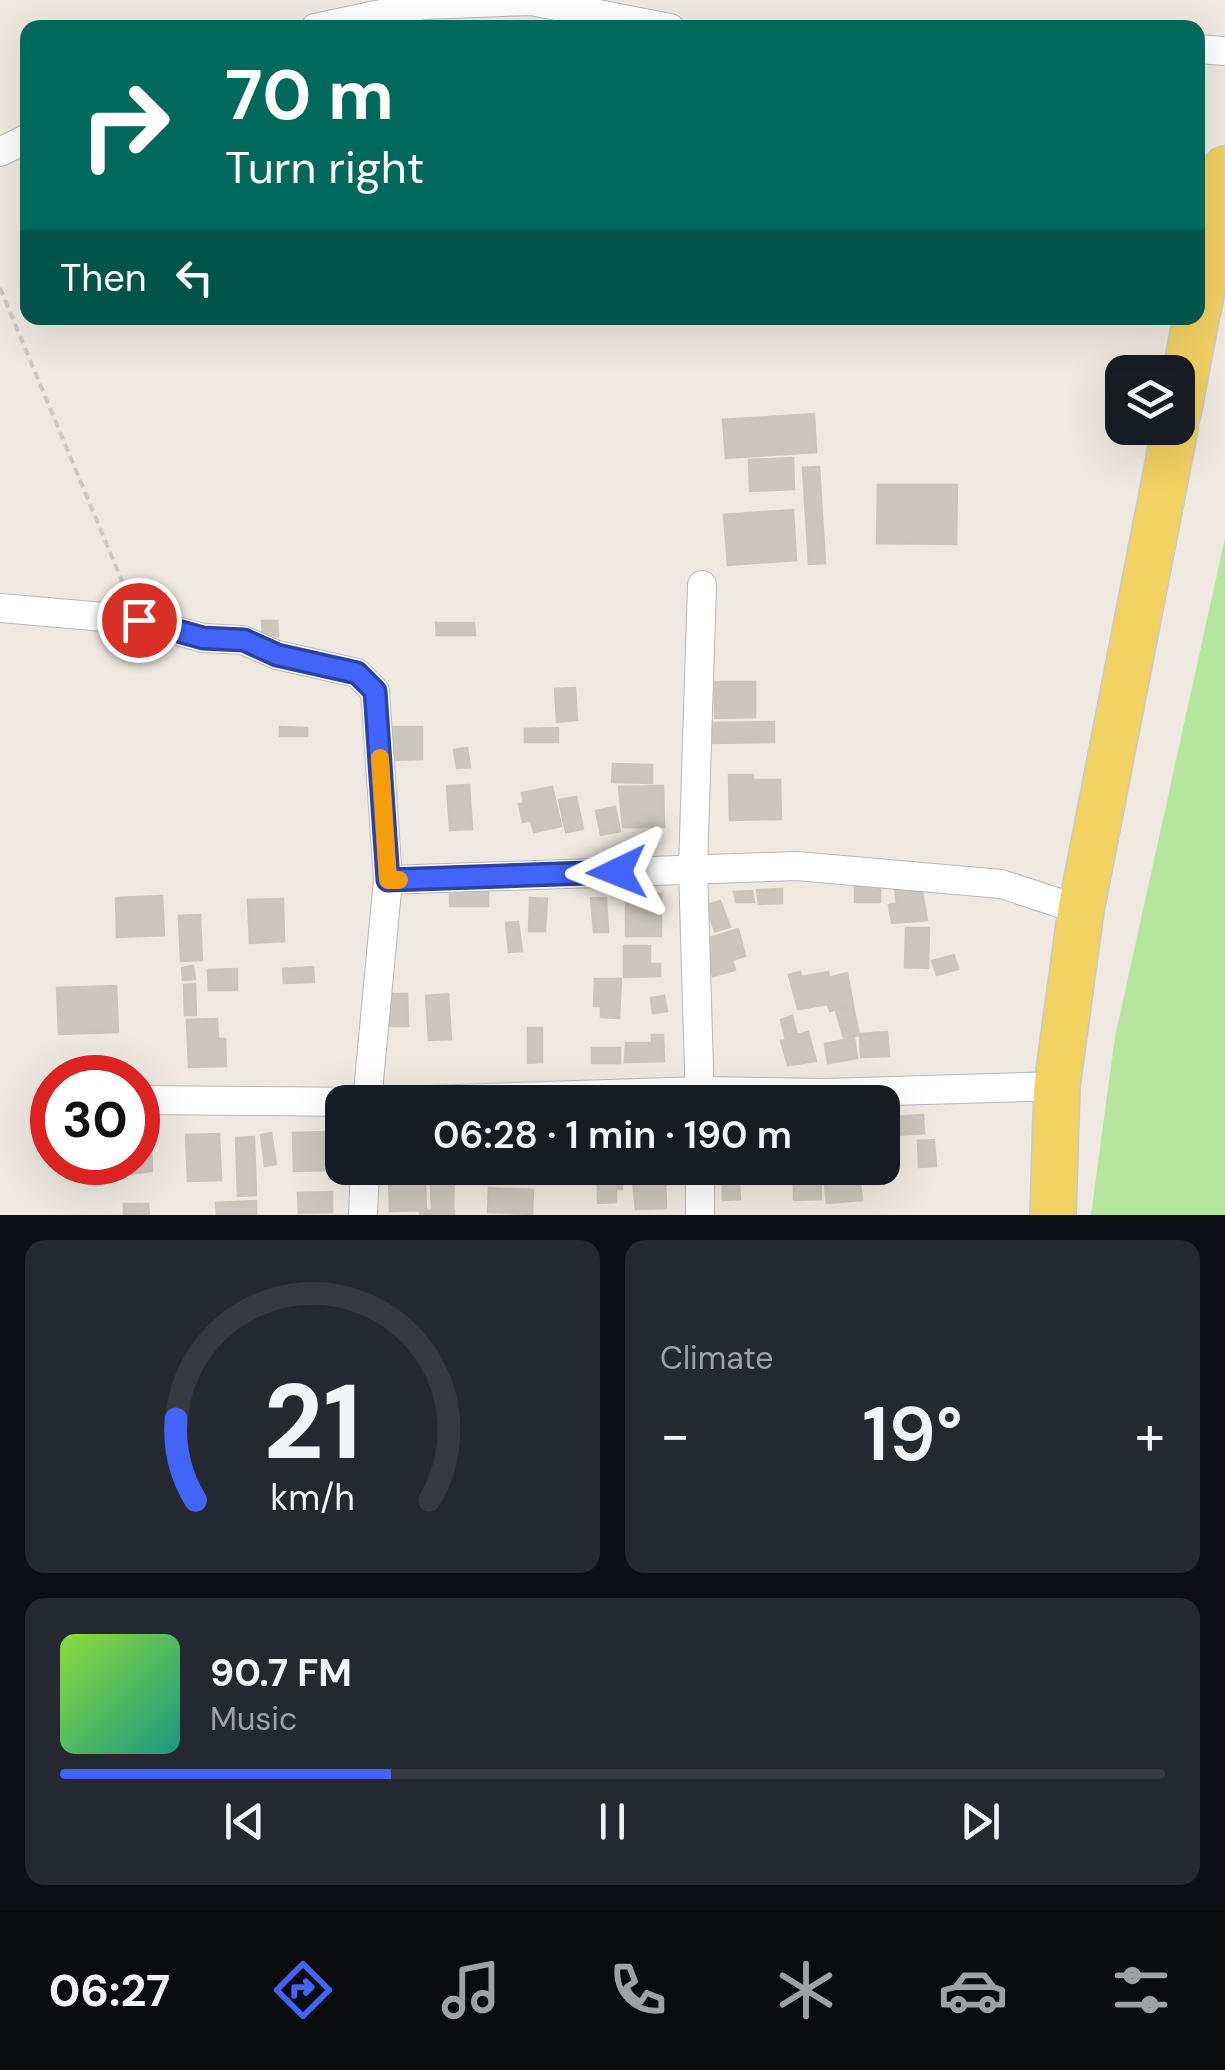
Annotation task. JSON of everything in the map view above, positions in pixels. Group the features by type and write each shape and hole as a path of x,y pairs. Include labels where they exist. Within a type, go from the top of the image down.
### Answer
{"main road":[{"path":"1205,273 1225,169"},
{"path":"1189,355 1195,325"},
{"path":"1053,1215 1057,1086 1081,910 1172,445"}],"street":[{"path":"354,20 423,6 532,1 629,20"},
{"path":"700,1085 693,869 702,585"},
{"path":"0,608 139,620 203,638 244,640 277,655 357,673 375,691 388,880 368,1085"},
{"path":"388,880 796,866 1001,884 1081,910"},
{"path":"900,1091 1057,1086"},
{"path":"160,1100 325,1102"},
{"path":"363,1215 364,1185"},
{"path":"700,1185 700,1215"}],"path":[{"path":"0,288 139,620"}],"green space":[{"path":"1225,538 1225,1215 1091,1215 1115,1037"}],"building":[{"path":"814,414 816,452 726,458 723,420"},
{"path":"793,458 794,489 750,491 749,460"},
{"path":"819,467 825,563 809,564 803,468"},
{"path":"878,485 957,485 956,544 877,543"},
{"path":"793,510 796,560 728,565 724,515"},
{"path":"262,621 277,621 278,636 263,637"},
{"path":"436,623 474,623 475,635 437,635"},
{"path":"715,682 755,682 755,717 715,718"},
{"path":"575,688 577,720 557,722 555,689"},
{"path":"774,722 774,742 709,743 709,723"},
{"path":"280,727 307,728 307,736 280,736"},
{"path":"391,727 422,727 422,759 391,760"},
{"path":"558,728 558,742 525,742 525,729"},
{"path":"467,748 470,767 457,768 454,750"},
{"path":"613,764 652,765 652,783 612,782"},
{"path":"729,775 780,780 781,819 730,820"},
{"path":"469,785 472,829 450,830 447,786"},
{"path":"663,786 664,827 623,827 619,787"},
{"path":"552,787 561,826 534,832 531,820 523,822 519,804 524,804 522,793"},
{"path":"576,797 583,829 566,832 559,800"},
{"path":"615,807 620,831 601,835 596,811"},
{"path":"855,886 880,887 880,902 855,902"},
{"path":"921,886 927,920 892,923 889,905 897,903 895,890"},
{"path":"782,889 782,903 759,904 757,890"},
{"path":"450,891 488,891 488,906 450,906"},
{"path":"752,891 754,902 736,902 734,892"},
{"path":"626,894 661,894 661,936 626,936"},
{"path":"162,896 164,935 117,937 116,898"},
{"path":"530,898 547,899 545,931 529,931"},
{"path":"591,898 606,898 608,932 594,932"},
{"path":"283,899 284,941 250,943 248,900"},
{"path":"720,901 730,927 715,931 706,905"},
{"path":"200,915 202,960 181,961 179,916"},
{"path":"518,922 522,951 509,952 506,923"},
{"path":"906,928 929,928 928,968 905,967"},
{"path":"738,929 745,956 732,960 735,970 713,976 703,940"},
{"path":"624,946 650,946 650,964 660,964 660,976 624,977"},
{"path":"954,955 958,969 937,975 932,961"},
{"path":"193,966 195,979 183,980 182,968"},
{"path":"313,967 314,982 284,983 283,969"},
{"path":"237,969 237,990 209,990 208,970"},
{"path":"800,972 801,977 828,972 829,978 847,973 853,1005 830,1011 828,1004 798,1009 789,975"},
{"path":"595,979 621,979 619,1018 601,1017 601,1006 594,1006"},
{"path":"195,984 196,1015 185,1015 184,985"},
{"path":"116,986 118,1032 59,1034 57,988"},
{"path":"386,994 407,994 408,1026 386,1026"},
{"path":"448,994 451,1039 429,1040 426,996"},
{"path":"664,996 667,1011 653,1013 651,998"},
{"path":"853,1006 859,1035 844,1038 836,1011"},
{"path":"792,1016 797,1035 808,1032 816,1061 788,1065 781,1041 786,1040 781,1020"},
{"path":"217,1019 218,1039 225,1039 226,1066 189,1067 187,1020"},
{"path":"528,1028 542,1028 542,1062 528,1063"},
{"path":"887,1032 889,1056 861,1057 860,1034"},
{"path":"652,1035 663,1035 664,1061 625,1062 626,1043 652,1043"},
{"path":"854,1038 857,1058 828,1063 825,1044"},
{"path":"592,1048 620,1048 620,1063 592,1063"},
{"path":"923,1115 924,1133 900,1135 900,1117"},
{"path":"325,1132 325,1170 294,1171 293,1133"},
{"path":"271,1133 276,1164 265,1166 261,1135"},
{"path":"219,1134 221,1180 188,1181 186,1135"},
{"path":"254,1137 256,1195 238,1196 236,1138"},
{"path":"934,1140 936,1166 919,1167 918,1141"},
{"path":"389,1185 425,1185 426,1210 390,1211"},
{"path":"431,1185 454,1185 453,1209 432,1209"},
{"path":"598,1185 622,1185 622,1189 616,1189 616,1202 598,1203"},
{"path":"633,1185 665,1185 666,1208 636,1209"},
{"path":"722,1185 739,1185 740,1199 723,1200"},
{"path":"794,1185 821,1185 821,1199 794,1200"},
{"path":"825,1185 860,1185 862,1200 827,1203"},
{"path":"489,1188 533,1190 532,1214 488,1212"},
{"path":"332,1192 332,1212 299,1213 298,1193"},
{"path":"256,1201 256,1214 217,1215 216,1203"},
{"path":"124,1204 148,1204 149,1215 124,1215"},
{"path":"420,1210 454,1210 454,1215 420,1215"}],"slow traffic":[{"path":"380,758 388,880 399,880"}],"route":[{"path":"139,620 203,638 244,640 277,655 357,673 375,691 388,880 617,872"}]}
